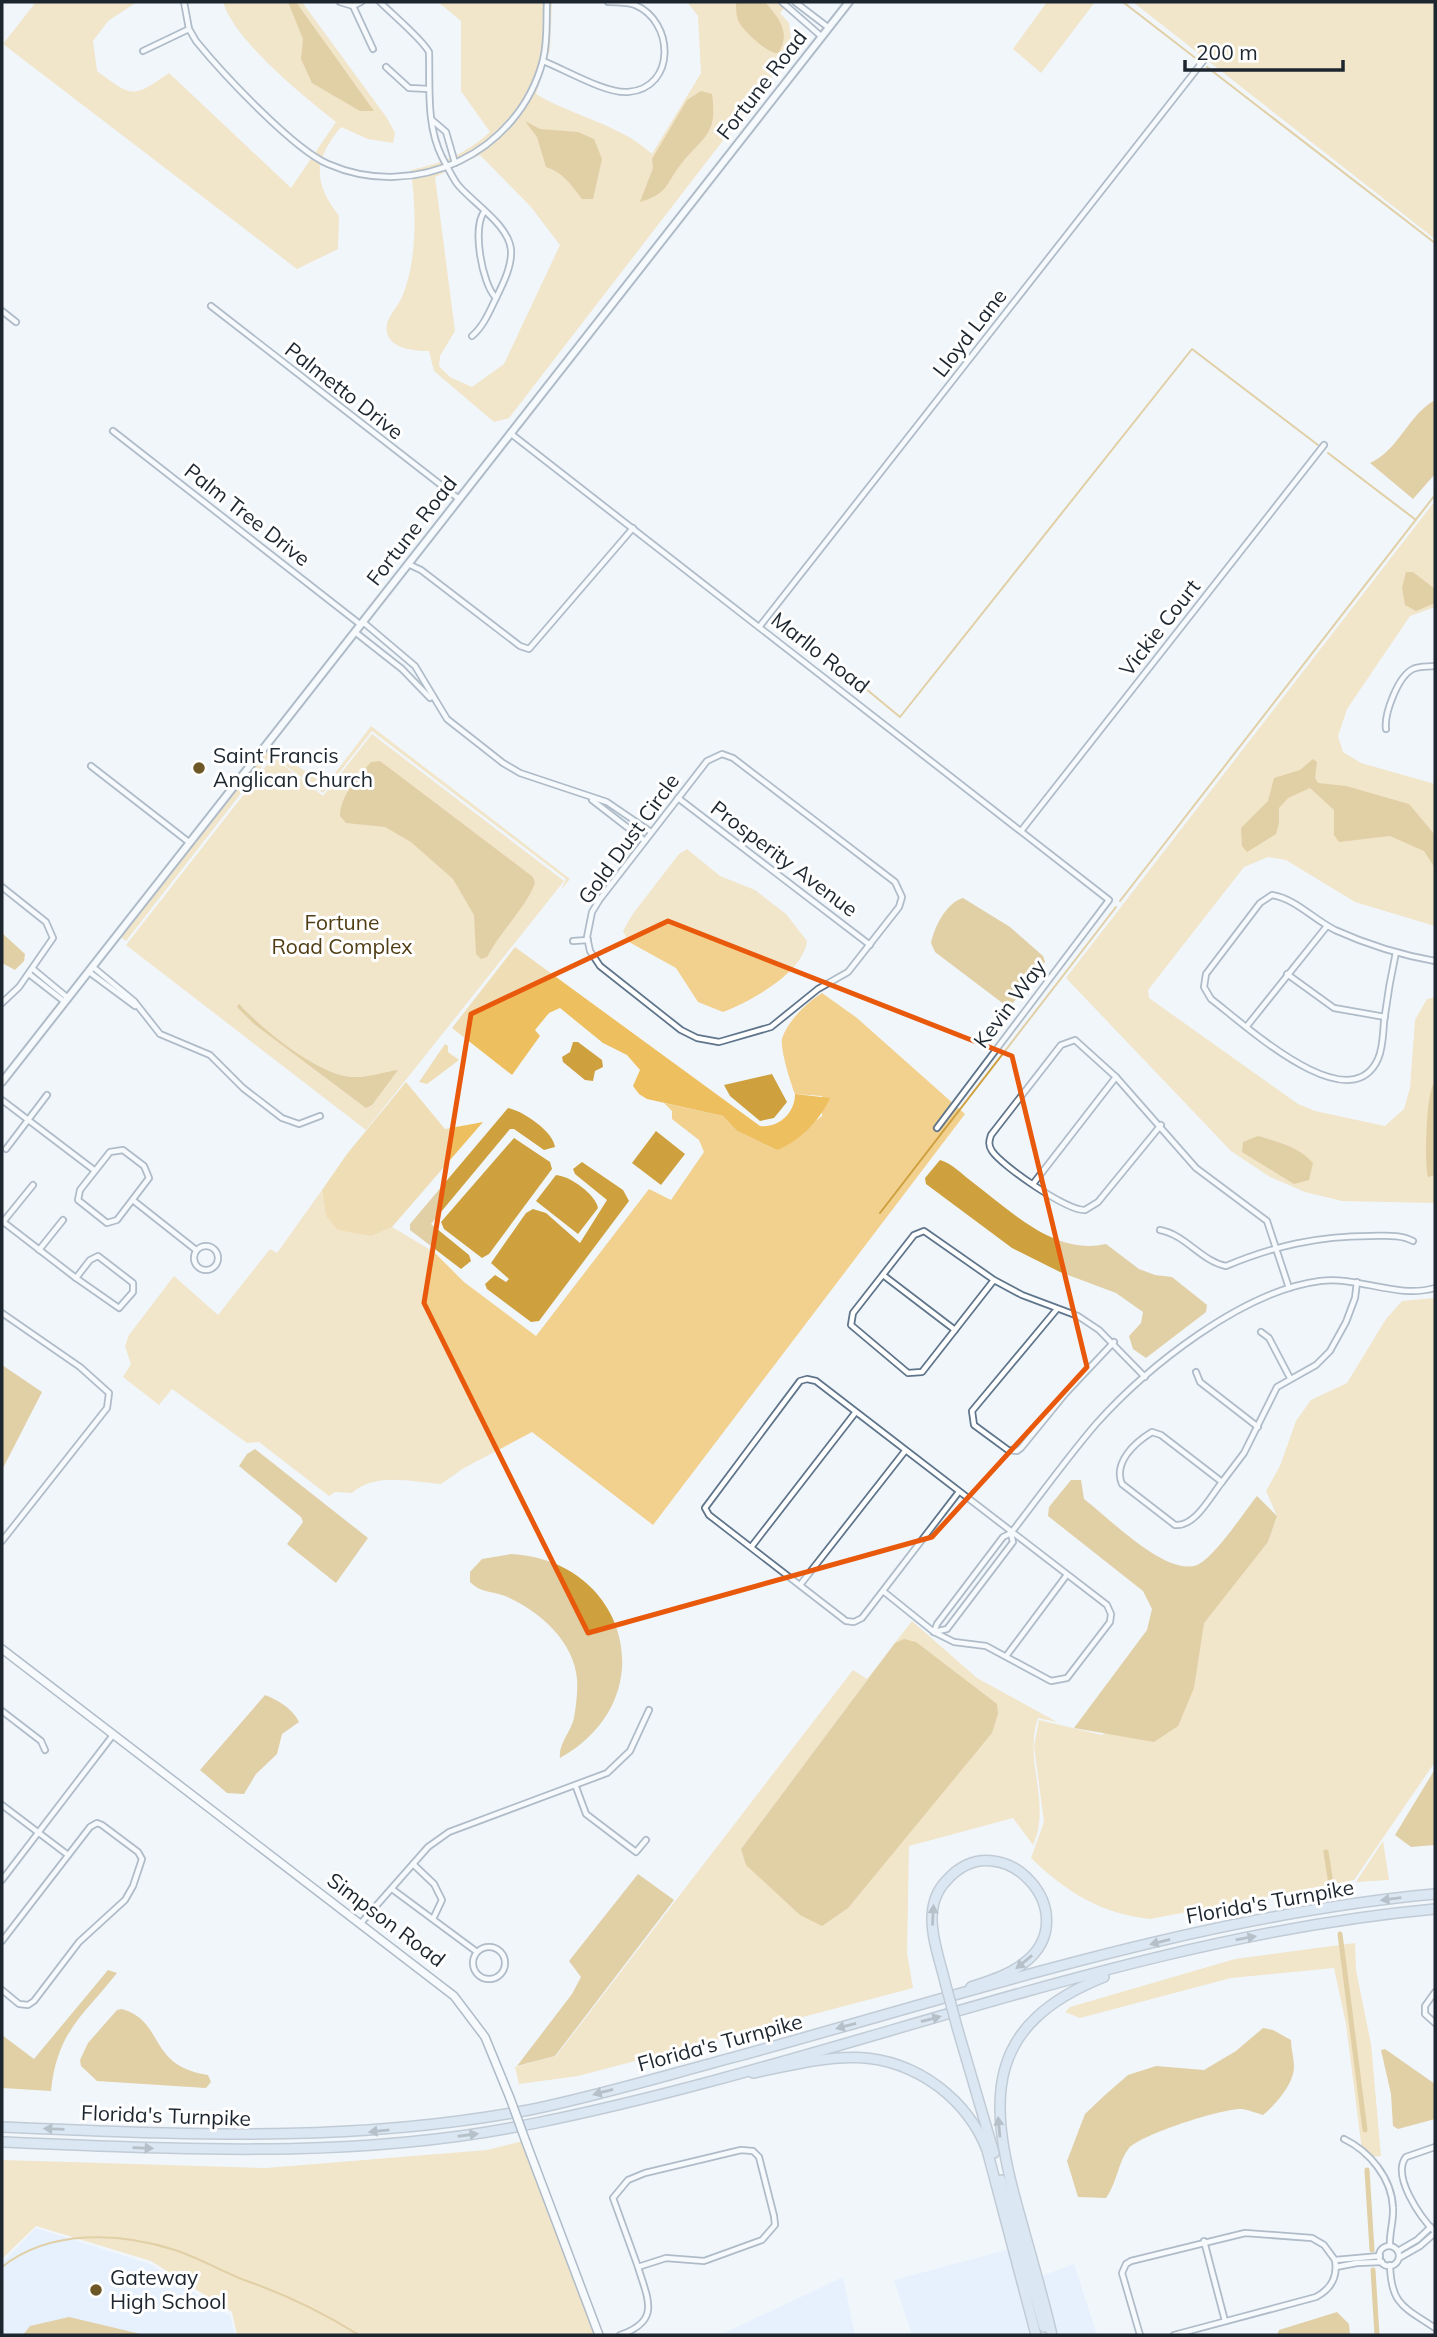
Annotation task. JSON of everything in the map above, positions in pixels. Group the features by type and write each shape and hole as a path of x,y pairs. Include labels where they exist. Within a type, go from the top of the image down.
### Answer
{"highway":[{"path":"912,2008 1012,1971 1036,1951 1046,1926 1046,1911 1035,1886 1024,1874 998,1862 982,1861 953,1873 941,1886 932,1917 945,1982 957,2026 1049,2335"},
{"name":"Florida's Turnpike","path":"2,2127 254,2136 353,2133 424,2126 590,2096 1213,1929 1347,1905 1435,1894"},
{"name":"Florida's Turnpike","path":"2,2142 254,2151 368,2147 535,2124 1216,1944 1349,1920 1435,1909"},
{"path":"1049,2335 1002,2153 998,2107 1006,2065 1027,2027 1059,1998 1105,1977 1216,1944"},
{"path":"699,2082 820,2059 856,2056 892,2061 937,2086 964,2109 981,2136 1037,2335"}],"main road":[{"name":"Simpson Road","path":"2,1649 431,1976 463,2006 485,2037 599,2335"}],"street":[{"path":"184,2 189,29 209,57 299,146 327,163 358,174 387,178 411,176 452,165 477,153 511,123 532,89 543,61 547,2"},
{"path":"340,2 352,6 361,2"},
{"path":"380,2 424,43 429,52 431,120 443,159 452,165"},
{"path":"543,61 612,90 629,92 644,87 658,74 665,61 664,35 656,22 633,4 608,2"},
{"path":"782,2 822,37"},
{"name":"Fortune Road","path":"2,1082 509,432 849,2"},
{"path":"792,11 797,3 829,28"},
{"path":"352,6 373,49"},
{"path":"143,51 189,29"},
{"name":"Lloyd Lane","path":"760,626 1204,60"},
{"path":"386,67 409,88 429,89"},
{"path":"431,120 446,132 455,182 500,227 511,247 510,263 496,298 480,329 472,336"},
{"path":"484,212 478,219 478,232 486,288 496,298"},
{"name":"Palmetto Drive","path":"211,306 459,499"},
{"path":"2,311 16,322"},
{"name":"Palm Tree Drive","path":"113,430 402,654 419,673 435,704"},
{"name":"Marllo Road","path":"509,432 1109,900"},
{"name":"Vickie Court","path":"1021,831 1324,445"},
{"path":"408,564 421,570 520,646 529,649 633,528"},
{"path":"355,632 394,663 447,719 510,768 607,802 651,832"},
{"path":"394,663 402,654"},
{"path":"1386,729 1385,719 1404,677 1415,668 1435,666"},
{"name":"Gold Dust Circle","path":"728,755 899,886 902,897 899,907 848,972 818,989 771,1027 719,1042 697,1038 681,1030 609,974 595,959 588,940 588,923 595,906 678,798 713,756 728,755"},
{"path":"90,766 190,843"},
{"path":"588,797 645,841"},
{"name":"Prosperity Avenue","path":"678,798 870,945"},
{"path":"2,887 52,929 52,943 10,998 2,1003"},
{"path":"1396,952 1378,1062 1363,1076 1347,1082 1311,1072 1211,999 1204,987 1206,974 1260,903 1272,895 1284,897 1327,926 1396,952 1435,961"},
{"name":"Kevin Way","path":"937,1128 1109,900"},
{"path":"1247,1026 1327,926"},
{"path":"573,941 588,940"},
{"path":"91,969 135,1006 160,1034 210,1055 243,1088 282,1118 299,1124 320,1116"},
{"path":"31,971 67,1000"},
{"path":"1287,974 1334,1008 1385,1017"},
{"path":"1161,1125 1091,1208 1080,1210 1058,1201 1033,1185 993,1152 989,1143 991,1135 1067,1041 1075,1040 1116,1077 1161,1125 1196,1168 1267,1221 1289,1288"},
{"path":"1033,1185 1116,1077"},
{"path":"6,1149 47,1095"},
{"path":"2,1100 94,1170"},
{"path":"123,1150 144,1166 149,1178 117,1220 107,1223 84,1208 78,1200 80,1190 94,1170 110,1152 123,1150"},
{"path":"33,1185 2,1222 114,1307 122,1306 133,1292 133,1283 98,1256 90,1260 76,1278"},
{"path":"134,1201 196,1250"},
{"path":"39,1250 63,1220"},
{"path":"1160,1230 1174,1233 1212,1261 1226,1266 1275,1247 1327,1237 1391,1236 1413,1241"},
{"path":"994,1280 922,1372 908,1373 851,1325 853,1313 914,1235 925,1231 994,1280 1078,1316 1114,1342 1145,1377"},
{"path":"207,1245 215,1249 218,1256 216,1265 206,1270 199,1268 194,1261 196,1250 207,1245"},
{"path":"883,1275 955,1330"},
{"path":"934,1632 1003,1537 1011,1533 1096,1424 1145,1377 1222,1319 1256,1300 1289,1288 1321,1281 1357,1282 1414,1292 1435,1288"},
{"path":"1222,1482 1161,1435 1152,1432 1120,1464 1118,1474 1122,1483 1175,1525 1190,1522 1222,1482 1258,1427 1277,1387 1316,1365 1330,1351 1356,1298 1357,1282"},
{"path":"1057,1309 972,1411 974,1425 1008,1450 1017,1451 1021,1448 1065,1394 1114,1342"},
{"path":"2,1313 80,1367 109,1393 107,1408 2,1541"},
{"path":"1261,1332 1269,1338 1290,1378"},
{"path":"1196,1372 1200,1382 1258,1427"},
{"path":"883,1591 934,1632 954,1642 986,1646 1051,1681 1067,1678 1110,1622 1111,1614 1107,1605 958,1493 816,1381 807,1378 800,1381 705,1508 709,1515 846,1621 854,1622 862,1618 958,1493"},
{"path":"752,1546 855,1413"},
{"path":"800,1585 905,1451"},
{"path":"934,1632 947,1629 1013,1542 1011,1533"},
{"path":"1007,1655 1066,1576"},
{"path":"969,1582 978,1589"},
{"path":"361,1923 428,1847 449,1832 576,1787 607,1773 630,1751 649,1710"},
{"path":"2,1711 41,1741 45,1751"},
{"path":"2,1880 113,1735"},
{"path":"576,1787 586,1814 636,1852 646,1840"},
{"path":"2,1805 68,1855"},
{"path":"2,1941 89,1827 97,1823 138,1852 142,1859 125,1900 79,1942 34,2001 28,2006 19,2004 2,1990"},
{"path":"413,1864 440,1891 442,1900 433,1919"},
{"path":"392,1889 477,1952"},
{"path":"490,1947 499,1951 505,1964 501,1973 486,1978 477,1973 473,1963 477,1952 490,1947"},
{"path":"1435,1992 1425,2006 1425,2014 1435,2024"},
{"path":"1344,2139 1370,2157 1387,2184 1394,2210 1390,2246"},
{"path":"1434,2231 1411,2199 1401,2171 1405,2157 1435,2147"},
{"path":"620,2335 637,2329 646,2320 649,2306 613,2199 628,2180 645,2173 741,2150 755,2153 775,2225 762,2240 704,2262 666,2258 638,2267"},
{"path":"1398,2251 1434,2231"},
{"path":"1390,2265 1420,2246 1434,2231"},
{"path":"1140,2335 1122,2273 1126,2264 1204,2241 1245,2233 1299,2235 1318,2241 1335,2260 1336,2267 1330,2286 1316,2297 1174,2335"},
{"path":"1204,2241 1225,2321"},
{"path":"1390,2246 1398,2251 1399,2258"},
{"path":"1382,2262 1381,2250 1390,2246"},
{"path":"1335,2260 1380,2256"},
{"path":"1336,2267 1382,2262 1390,2265"},
{"path":"1390,2265 1394,2298 1435,2328"}],"highlighted area":[{"path":"668,921 1012,1056 1087,1367 932,1537 588,1633 424,1303 471,1014"}],"shaded area":[{"path":"288,2 296,2 374,111 360,111 312,83 301,59 303,39"},
{"path":"736,2 765,2 770,8 782,26 784,39 778,53 763,46 743,28 736,13"},
{"path":"701,91 712,94 711,127 665,188 640,202 653,168 652,159 687,100"},
{"path":"525,121 540,129 578,132 594,139 602,159 593,199 582,199 562,176 546,167 537,137"},
{"path":"1435,400 1435,474 1413,499 1370,463 1389,450 1418,414"},
{"path":"1406,572 1413,572 1435,589 1435,603 1416,611 1405,605 1402,588"},
{"path":"1313,759 1317,762 1315,778 1318,783 1346,786 1409,804 1435,835 1435,868 1424,851 1390,836 1339,842 1334,835 1334,810 1310,788 1288,798 1279,808 1276,834 1247,852 1242,846 1241,828 1268,801 1274,778 1300,770"},
{"path":"380,761 533,877 535,883 531,892 487,957 481,959 476,954 474,915 453,879 411,842 385,827 346,823 340,816 343,801 355,780 371,762"},
{"path":"963,898 1010,927 1043,956 1045,962 1009,1008 935,952 931,943 942,916 952,904"},
{"path":"2,933 25,954 24,961 15,970 2,963"},
{"path":"515,947 760,1126 773,1125 785,1118 792,1107 795,1094 830,1098 808,1129 777,1150 737,1131 723,1116 647,1099 639,1094 633,1086 640,1070 627,1055 603,1043 560,1008 549,1013 535,1030 540,1036 512,1075 452,1028"},
{"path":"239,1004 261,1026 322,1068 351,1077 398,1070 372,1105 366,1108 254,1024 237,1007"},
{"path":"573,1042 578,1042 602,1060 603,1067 595,1071 593,1081 585,1080 563,1062 562,1057 570,1052"},
{"path":"445,1044 448,1046 448,1052 459,1060 427,1084 419,1082"},
{"path":"772,1074 787,1102 774,1118 760,1121 730,1096 724,1085"},
{"path":"406,1082 445,1129 483,1122 392,1227 372,1236 338,1230 326,1216 322,1190 347,1154"},
{"path":"1435,1082 1435,1175 1428,1177 1428,1112"},
{"path":"508,1108 536,1123 549,1135 555,1147 544,1150 514,1129 510,1129 431,1224 469,1255 471,1261 461,1269 410,1230 410,1224"},
{"path":"656,1131 685,1154 661,1185 632,1163"},
{"path":"1258,1136 1288,1146 1307,1157 1313,1163 1309,1180 1294,1184 1242,1152 1243,1142"},
{"path":"514,1138 550,1162 552,1169 489,1254 482,1258 444,1229 441,1222"},
{"path":"940,1160 956,1169 1017,1217 1051,1237 1087,1246 1106,1244 1139,1269 1172,1277 1207,1305 1206,1312 1146,1358 1133,1349 1129,1336 1141,1323 1143,1312 1116,1293 1060,1272 1012,1248 926,1184 925,1178"},
{"path":"582,1162 623,1190 629,1201 539,1321 531,1322 487,1289 485,1284 495,1275 506,1282 509,1279 491,1263 526,1213 533,1209 546,1213 580,1243 607,1200 575,1174 573,1169"},
{"path":"556,1175 581,1187 592,1197 598,1208 578,1234 536,1201"},
{"path":"2,1365 42,1392 2,1470"},
{"path":"255,1449 368,1538 336,1583 287,1544 303,1522 301,1517 239,1466 247,1454"},
{"path":"1071,1480 1081,1480 1084,1499 1138,1543 1170,1562 1184,1566 1197,1565 1204,1561 1229,1534 1257,1496 1277,1516 1268,1542 1204,1623 1194,1688 1178,1726 1154,1742 1074,1728 1147,1630 1152,1609 1143,1591 1048,1516 1049,1507"},
{"path":"511,1554 551,1562 583,1580 606,1606 619,1636 622,1669 614,1702 593,1733 560,1758 561,1748 574,1718 577,1698 577,1679 569,1652 552,1628 530,1610 505,1596 478,1588 470,1582 470,1572 482,1559"},
{"path":"904,1639 916,1642 997,1704 998,1714 992,1733 848,1908 822,1926 800,1915 746,1865 741,1849 895,1643"},
{"path":"265,1695 285,1706 299,1722 282,1734 277,1754 256,1774 244,1794 227,1793 200,1770"},
{"path":"1435,1769 1435,1845 1411,1847 1395,1835"},
{"path":"638,1874 674,1900 555,2056 517,2066 572,1994 581,1977 569,1961"},
{"path":"108,1970 117,1973 82,2014 65,2039 54,2071 51,2091 2,2088 2,2035 34,2059"},
{"path":"122,2009 136,2015 145,2023 175,2063 208,2075 211,2082 206,2088 97,2081 81,2066 80,2060 88,2043 117,2010"},
{"path":"1263,2028 1273,2030 1291,2040 1294,2066 1293,2074 1281,2097 1263,2115 1242,2109 1232,2110 1183,2123 1149,2136 1129,2148 1106,2198 1078,2197 1067,2161 1085,2114 1105,2095 1128,2075 1156,2066 1204,2070 1236,2051"},
{"path":"1385,2049 1435,2084 1435,2119 1398,2129 1393,2126 1391,2094 1381,2050"},
{"name":"Gateway High School","path":"36,2228 150,2264 230,2316 235,2335 2,2335 2,2263"},
{"path":"1010,2249 1034,2335 912,2335 894,2280"},
{"path":"1074,2264 1097,2335 1055,2335 1039,2277"},
{"path":"843,2277 855,2335 720,2335"},
{"path":"1337,2312 1349,2324 1350,2335 1277,2335 1279,2330"},
{"path":"69,2317 145,2335 23,2335 30,2326"}],"green space":[{"path":"36,2 137,2 108,21 93,41 97,71 118,86 133,92 148,87 169,73 291,188 336,122 255,50 241,34 223,2 302,2 387,118 395,133 393,143 368,139 341,127 325,150 321,161 321,181 330,204 339,216 338,249 297,269 3,44"},
{"path":"438,2 552,2 550,49 536,94 626,135 652,154 701,73 698,16 687,2 789,2 780,13 789,23 792,48 782,64 509,418 494,422 434,371 429,351 398,346 387,333 389,319 407,284 413,252 415,218 411,170 453,157 490,132 461,91 461,21","holes":["480,155 531,207 560,245 504,364 472,387 450,377 439,366 440,356 455,331 435,177"]},
{"path":"1047,2 1095,2 1041,73 1013,49"},
{"path":"1133,2 1435,2 1435,239"},
{"path":"1435,501 1435,607 1410,616 1347,709 1338,736 1343,752 1361,763 1435,784 1435,926 1355,902 1286,860 1268,857 1244,867 1148,990 1149,998 1298,1104 1315,1111 1385,1126 1404,1109 1410,1088 1415,1020 1427,999 1435,997 1435,1203 1342,1201 1305,1192 1270,1177 1231,1151 1066,978"},
{"path":"371,726 570,879 561,890 566,879 372,731 323,793 271,755 126,941 121,937 269,747 326,785"},
{"name":"Fortune Road Complex","path":"372,734 564,881 366,1130 126,945 273,757 323,796"},
{"path":"687,849 720,876 755,890 786,914 807,941 803,953 786,975 761,993 723,1012 698,1002 676,968 629,942 623,931 632,915 679,854"},
{"path":"822,993 857,1018 965,1114 653,1525 532,1432 464,1468 441,1484 383,1480 372,1482 352,1493 335,1492 329,1496 259,1442 247,1443 172,1389 159,1405 123,1377 131,1364 125,1346 129,1335 174,1276 218,1315 270,1249 277,1253 322,1190 326,1216 372,1236 392,1227 434,1252 464,1282 536,1336 649,1189 671,1200 704,1152 699,1140 672,1119 672,1111 664,1103 723,1116 737,1131 777,1150 822,1116 822,1096 795,1094 786,1066 782,1039 793,1019"},
{"path":"1435,1298 1435,1762 1354,1880 1150,1919 1116,1912 1085,1899 1057,1881 1031,1858 1044,1822 1034,1746 1039,1720 1102,1735 1194,1688 1203,1623 1268,1542 1277,1516 1266,1491 1280,1466 1296,1421 1311,1400 1347,1383 1386,1319 1402,1301"},
{"path":"912,1621 977,1678 1057,1722 1038,1718 1034,1734 1040,1814 1033,1845 1013,1818 909,1846 907,1953 913,1988 578,2076 519,2084 515,2067 556,2056 853,1670 867,1679","holes":["895,1643 997,1704 992,1733 941,1792 800,1915 741,1849"]},
{"path":"1383,1841 1389,1880 1356,1882"},
{"path":"1355,1943 1356,1970 1371,2044 1381,2156 1363,2158 1346,2024 1334,1968 1231,1978 1080,2018 1065,2012 1070,2007 1235,1959"},
{"path":"523,2141 596,2335 237,2335 232,2312 151,2261 36,2226 2,2259 2,2160 266,2168 487,2150"}],"waterway":[{"path":"1123,2 1198,60"},
{"path":"1207,67 1435,243"},
{"path":"837,665 900,717 1192,349 1318,445"},
{"path":"1328,453 1416,520"},
{"path":"1120,901 1435,495"},
{"path":"880,1213 1116,907"},
{"path":"1326,1852 1333,1897"},
{"path":"1340,1934 1365,2130"},
{"path":"1367,2170 1372,2250"},
{"path":"2,2267 41,2246 63,2240 108,2237 154,2244 193,2257 274,2291 359,2335"},
{"path":"1373,2270 1377,2335"}],"place":[{"name":"Saint Francis Anglican Church","path":"199,768"},
{"name":"Gateway High School","path":"96,2290"}]}
